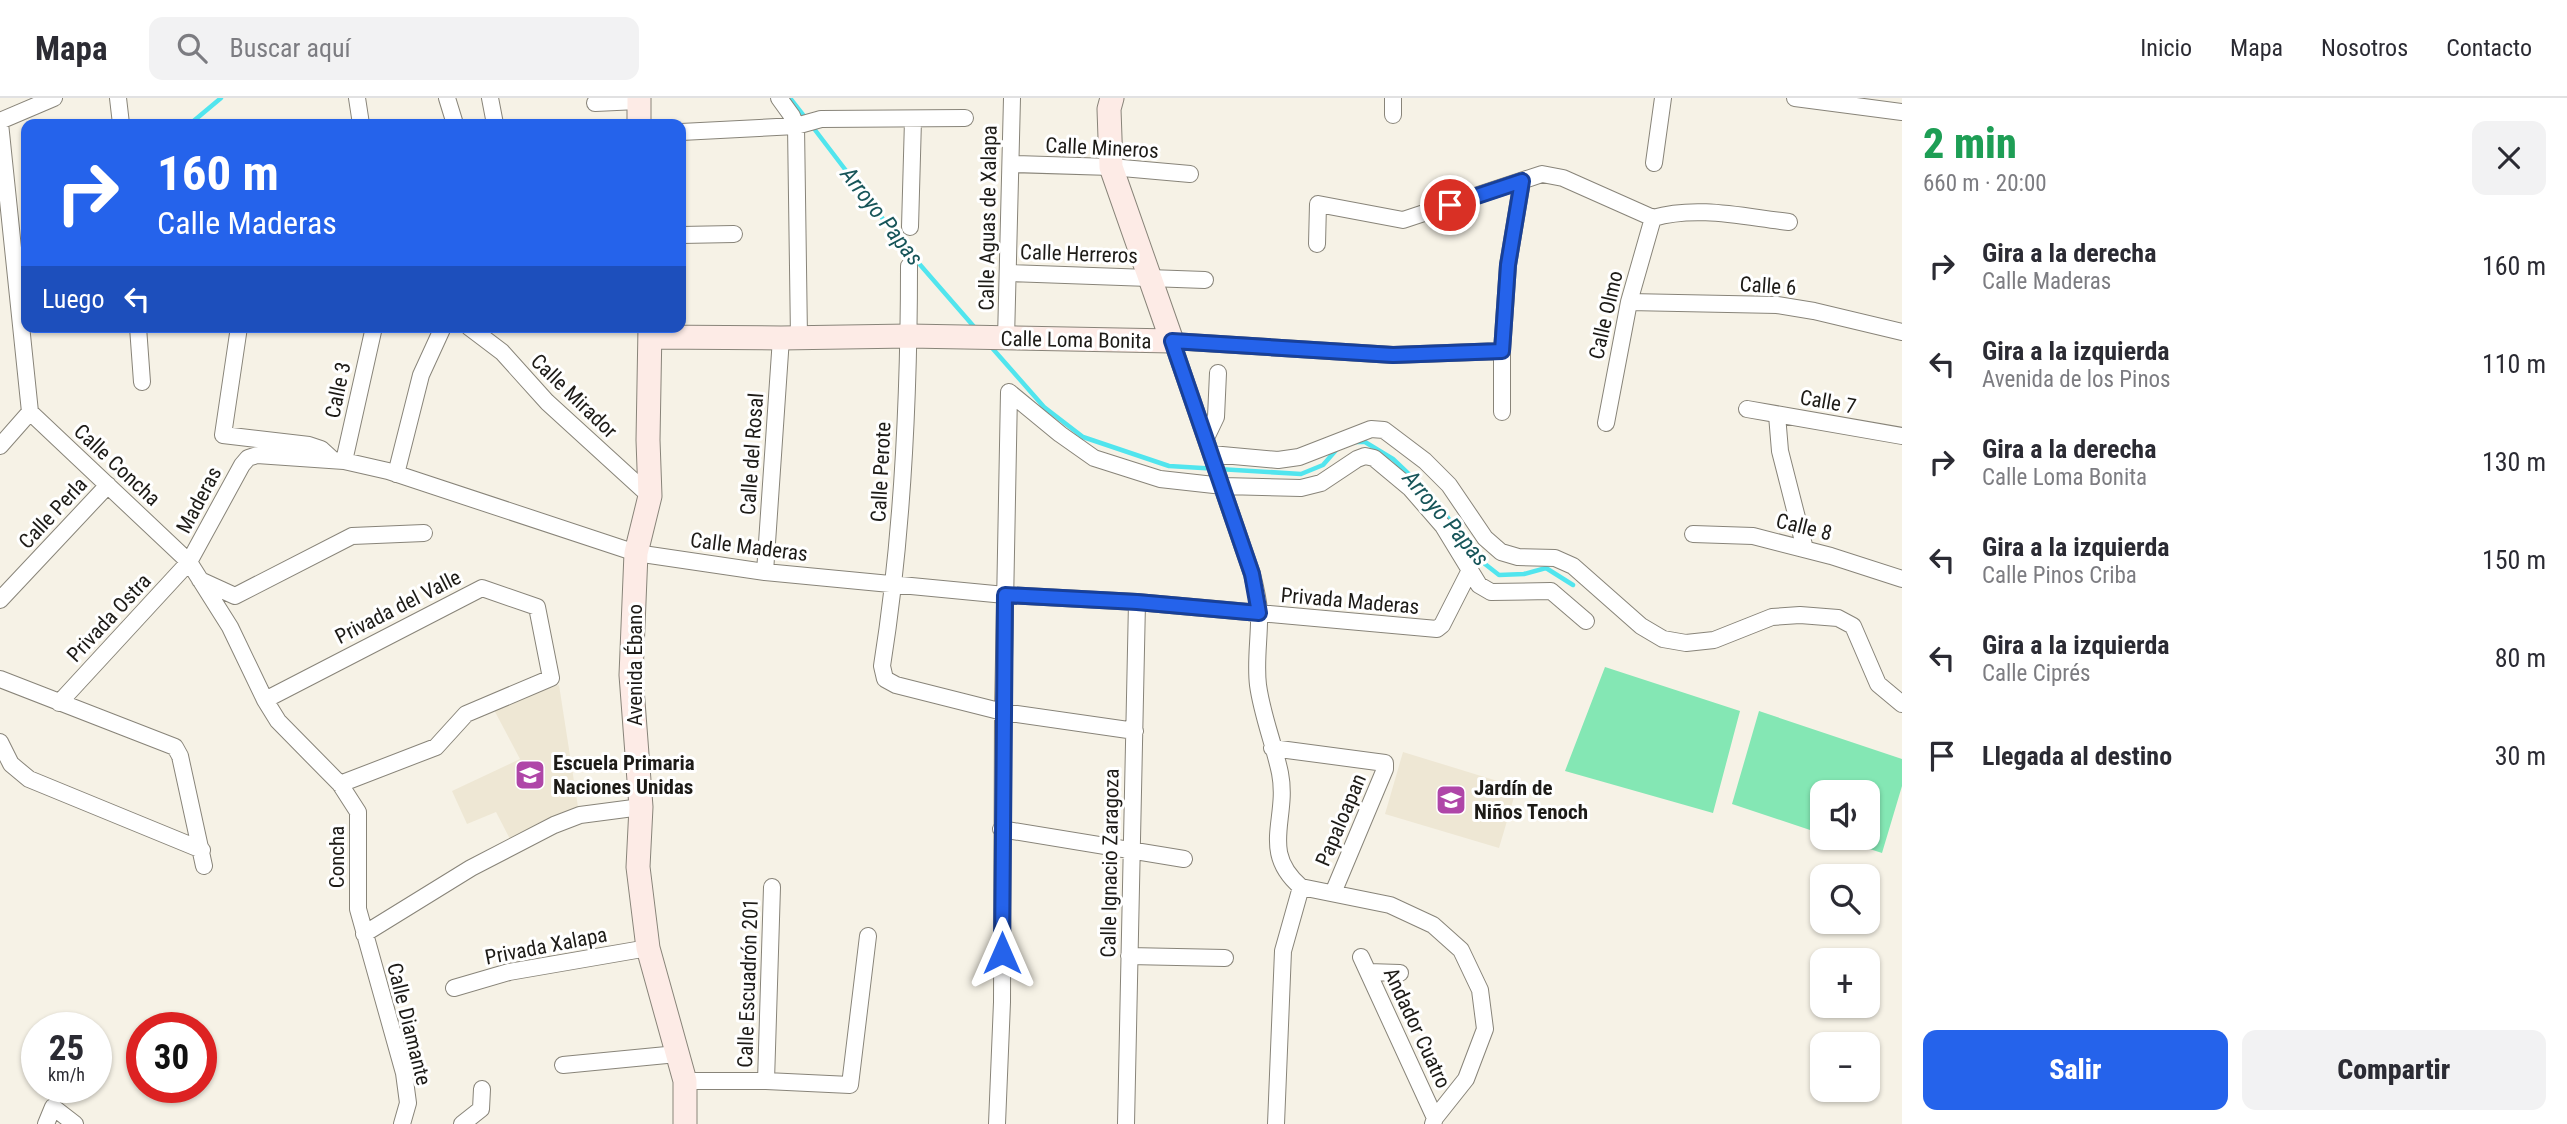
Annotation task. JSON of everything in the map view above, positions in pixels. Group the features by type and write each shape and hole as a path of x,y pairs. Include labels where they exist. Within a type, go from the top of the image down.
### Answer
{"main road":[{"path":"1112,98 1111,167 1172,341"},
{"path":"639,100 639,119"},
{"name":"Avenida Ébano","path":"650,333 650,496 636,553 631,675 641,807 638,867 648,948 685,1081 685,1124"},
{"name":"Calle Loma Bonita","path":"673,333 790,338 909,336 1172,341"}],"street":[{"path":"21,325 0,122 54,98"},
{"path":"118,98 120,119"},
{"path":"357,98 360,119"},
{"path":"447,98 453,119"},
{"path":"490,98 494,119"},
{"path":"779,98 792,116 804,123"},
{"name":"Calle Aguas de Xalapa","path":"1006,339 1012,98"},
{"path":"1393,98 1393,115"},
{"path":"1654,163 1663,98"},
{"path":"1795,98 1885,104 1902,113"},
{"path":"595,103 639,100"},
{"path":"686,132 804,123 965,118"},
{"path":"910,227 913,120"},
{"name":"Calle del Rosal","path":"765,572 790,338 804,123"},
{"name":"Calle Mineros","path":"1012,164 1111,167 1190,174"},
{"path":"1317,244 1318,204 1403,220 1542,174 1563,178 1653,218 1672,212 1698,211 1789,222"},
{"path":"1502,412 1502,351 1508,265 1522,181"},
{"name":"Calle Olmo","path":"1606,423 1629,302 1653,218"},
{"path":"686,235 734,234"},
{"name":"Calle Perote","path":"909,266 909,336 895,584 882,666 885,679 897,685 1003,712"},
{"name":"Calle Herreros","path":"1008,273 1205,280"},
{"name":"Calle 6","path":"1629,302 1777,305 1902,332"},
{"path":"0,446 30,412 22,333"},
{"path":"138,333 142,382"},
{"path":"238,333 223,435 309,445 321,449 339,461"},
{"name":"Calle 3","path":"339,461 372,333"},
{"path":"396,474 421,375 440,333"},
{"name":"Calle Mirador","path":"477,333 502,352 547,402 650,496"},
{"path":"1172,341 1252,574 1259,613 1256,650 1258,684 1280,774 1282,800 1277,841 1279,860 1287,875 1301,887 1390,905 1433,925 1461,950 1480,990 1485,1029 1466,1079 1434,1121"},
{"name":"Calle Loma Bonita","path":"1172,341 1393,355 1502,351"},
{"path":"1206,438 1216,417 1218,373"},
{"path":"997,1124 1002,1002 1003,712 1009,392 1094,458 1160,479 1299,457 1371,429 1384,429 1425,461 1449,485 1485,538 1501,552 1518,557 1555,558 1573,566 1641,626 1663,639 1686,643 1714,640 1772,617 1800,615 1838,618 1853,626 1878,684 1902,704"},
{"name":"Calle 7","path":"1747,409 1902,436"},
{"name":"Calle Concha","path":"30,412 189,562 230,627 278,721 340,785"},
{"path":"1777,415 1780,451 1804,549"},
{"name":"Calle Maderas","path":"248,458 257,455 339,461 396,474 636,553 765,572 1005,595 1137,602 1259,613"},
{"path":"1217,470 1301,488 1321,483 1356,459 1365,456 1374,458 1410,488 1443,526 1479,585 1491,592 1551,591 1586,621"},
{"name":"Maderas","path":"189,562 248,458"},
{"name":"Calle Perla","path":"0,600 108,485"},
{"path":"200,580 235,596 352,536 424,533"},
{"name":"Calle 8","path":"1693,534 1753,536 1902,579"},
{"name":"Privada Ostra","path":"59,703 189,562"},
{"name":"Privada Maderas","path":"1259,613 1437,629 1443,625 1469,572"},
{"name":"Privada del Valle","path":"265,699 482,588 537,607 551,678 466,714 436,747 340,785"},
{"name":"Calle Ignacio Zaragoza","path":"1126,1124 1137,602"},
{"path":"0,678 174,747 180,757 203,858 29,779 11,764 0,742"},
{"path":"1003,712 1135,731"},
{"name":"Papaloapan","path":"1272,748 1385,764 1333,893"},
{"name":"Concha","path":"340,785 358,813 358,909 364,934"},
{"path":"364,934 471,868 554,825 580,815 641,807"},
{"path":"1002,829 1184,859"},
{"name":"Calle Escuadrón 201","path":"766,1081 772,887"},
{"path":"1276,1124 1283,951 1301,887"},
{"name":"Calle Diamante","path":"364,934 404,1073 408,1103 402,1124"},
{"path":"685,1081 850,1084 868,936"},
{"name":"Privada Xalapa","path":"454,988 509,972 648,948"},
{"path":"1129,956 1225,958"},
{"name":"Andador Cuatro","path":"1361,957 1434,1121"},
{"path":"1368,972 1400,972"},
{"path":"563,1065 677,1054"},
{"path":"462,1124 481,1109 482,1089"},
{"path":"46,1124 53,1107 75,1124"}],"shaded area":[{"name":"Escuela Primaria Naciones Unidas","path":"559,685 578,807 510,839 496,812 467,824 452,791 520,759 493,708"},
{"name":"Jardín de Niños Tenoch","path":"1403,752 1517,787 1499,848 1385,814"}],"green space":[{"path":"1605,667 1740,711 1713,813 1565,771"},
{"path":"1759,711 1902,759 1902,786 1882,853 1873,850 1880,850 1880,780 1810,780 1810,830 1732,804"}],"waterway":[{"name":"Arroyo Papas","path":"196,119 221,98"},
{"name":"Arroyo Papas","path":"790,98 807,120"},
{"name":"Arroyo Papas","path":"812,126 902,244 976,329"},
{"name":"Arroyo Papas","path":"993,349 1044,407 1083,437 1169,466 1301,474 1323,465 1337,449"},
{"name":"Arroyo Papas","path":"1354,442 1365,442 1393,459 1437,501 1471,553 1499,575 1524,574 1546,568 1573,585"}],"place":[{"name":"Escuela Primaria Naciones Unidas","path":"530,775"},
{"name":"Jardín de Niños Tenoch","path":"1451,800"}],"route":[{"path":"1002,953 1005,595 1137,602 1259,613 1252,574 1172,341 1393,355 1502,351 1508,265 1522,181 1450,205"}]}
